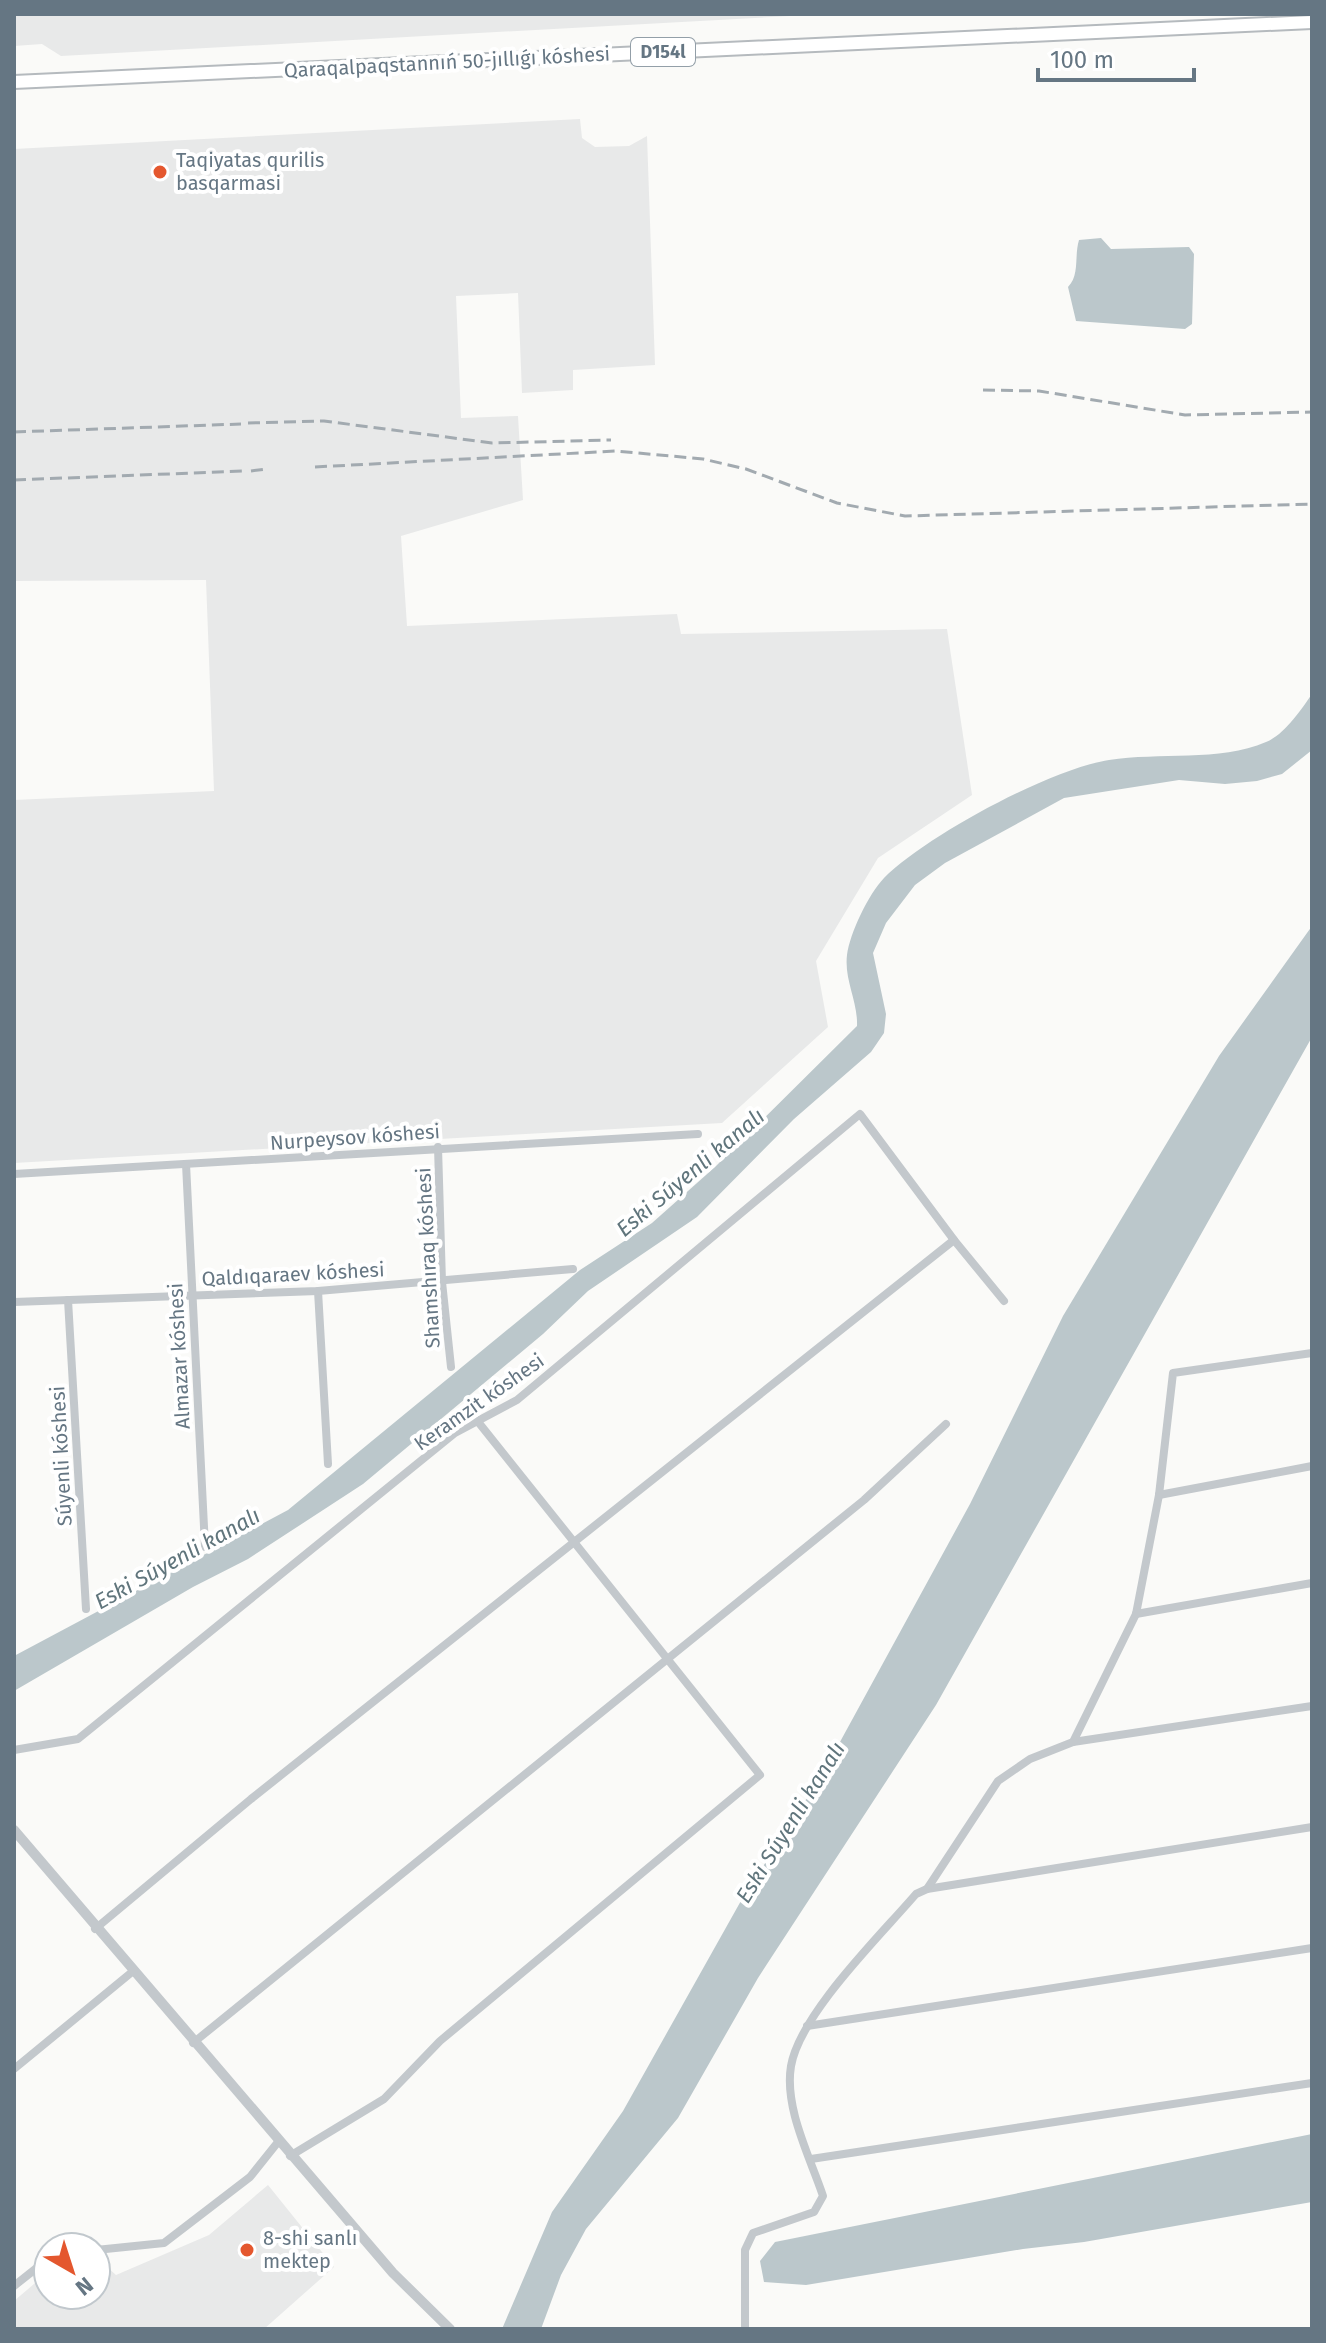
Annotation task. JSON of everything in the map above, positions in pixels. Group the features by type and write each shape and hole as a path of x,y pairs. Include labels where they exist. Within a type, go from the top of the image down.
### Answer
{"main road":[{"name":"Qaraqalpaqstannıń 50-jıllıǵı kóshesi","path":"14,82 1312,22"}],"street":[{"name":"Keramzit kóshesi","path":"14,1750 78,1739 455,1433 479,1423 517,1400 860,1114 1004,1301"},
{"name":"Nurpeysov kóshesi","path":"14,1174 698,1134"},
{"name":"Shamshıraq kóshesi","path":"438,1147 442,1282 451,1367"},
{"name":"Almazar kóshesi","path":"186,1164 205,1547"},
{"path":"95,1929 573,1542 954,1240"},
{"name":"Qaldıqaraev kóshesi","path":"14,1302 318,1291 573,1269"},
{"path":"318,1291 328,1464"},
{"name":"Súyenli kóshesi","path":"68,1300 86,1609"},
{"path":"1073,1742 1136,1614 1159,1495 1173,1373 1312,1353"},
{"path":"290,2156 384,2099 440,2041 760,1775 479,1423"},
{"path":"193,2043 667,1656 864,1500 946,1424"},
{"path":"1159,1495 1312,1466"},
{"path":"1136,1614 1312,1583"},
{"path":"927,1889 998,1781 1030,1759 1073,1742 1312,1706"},
{"path":"745,2329 745,2250 753,2233 814,2212 823,2196 795,2113 791,2067 806,2026 916,1894 927,1889 1312,1827"},
{"path":"14,1830 290,2156 393,2273 450,2329"},
{"path":"806,2026 1312,1948"},
{"path":"14,2068 132,1972"},
{"path":"811,2159 1312,2083"},
{"path":"112,2248 164,2243 250,2177 278,2142"},
{"path":"14,2286 32,2272"}],"shaded area":[{"path":"14,14 826,14 61,56 42,44 14,46"},
{"path":"580,119 582,138 595,147 629,146 647,136 655,365 573,370 573,390 522,393 518,293 456,296 461,418 518,416 523,500 401,536 407,626 677,614 681,634 947,629 972,795 878,858 816,961 828,1027 722,1123 14,1163 14,800 214,791 206,580 14,581 14,149"},
{"path":"1101,238 1111,249 1189,247 1194,254 1192,324 1185,329 1076,321 1068,287 1075,271 1079,240"},
{"path":"1312,694 1312,750 1282,774 1257,781 1225,784 1179,780 1064,798 945,863 915,885 886,923 873,953 886,1014 884,1033 871,1052 794,1119 697,1217 588,1291 543,1334 363,1484 248,1559 193,1587 14,1691 14,1656 288,1510 580,1270 652,1223 715,1167 857,1026 847,973 849,946 872,894 903,861 990,807 1055,776 1084,766 1128,758 1229,752 1266,742 1286,728"},
{"path":"1312,926 1312,1037 936,1705 758,1978 678,2118 586,2229 561,2275 541,2329 502,2329 552,2212 623,2111 742,1899 823,1773 970,1504 1063,1316 1219,1056"},
{"path":"1312,2134 1312,2202 1084,2242 1023,2249 806,2285 764,2282 760,2261 775,2242"},
{"name":"8-shi sanlı mektep","path":"268,2185 334,2267 264,2329 14,2329 14,2301 32,2286 32,2311 112,2311 112,2271 116,2275 209,2235"}],"railway":[{"path":"983,390 1039,391 1185,415 1312,412"},
{"path":"248,423 324,421 492,443 611,440"},
{"path":"14,432 241,424"},
{"path":"315,467 616,451 703,459 746,469 837,503 905,516 1312,504"},
{"path":"251,471 266,469"},
{"path":"14,480 244,471"}],"place":[{"name":"Taqiyatas qurilis basqarmasi","path":"160,172"},
{"name":"8-shi sanlı mektep","path":"247,2250"}],"water label":[{"name":"Eski Súyenli kanalı","path":"690,1172"},
{"name":"Eski Súyenli kanalı","path":"177,1558"},
{"name":"Eski Súyenli kanalı","path":"790,1822"}]}
